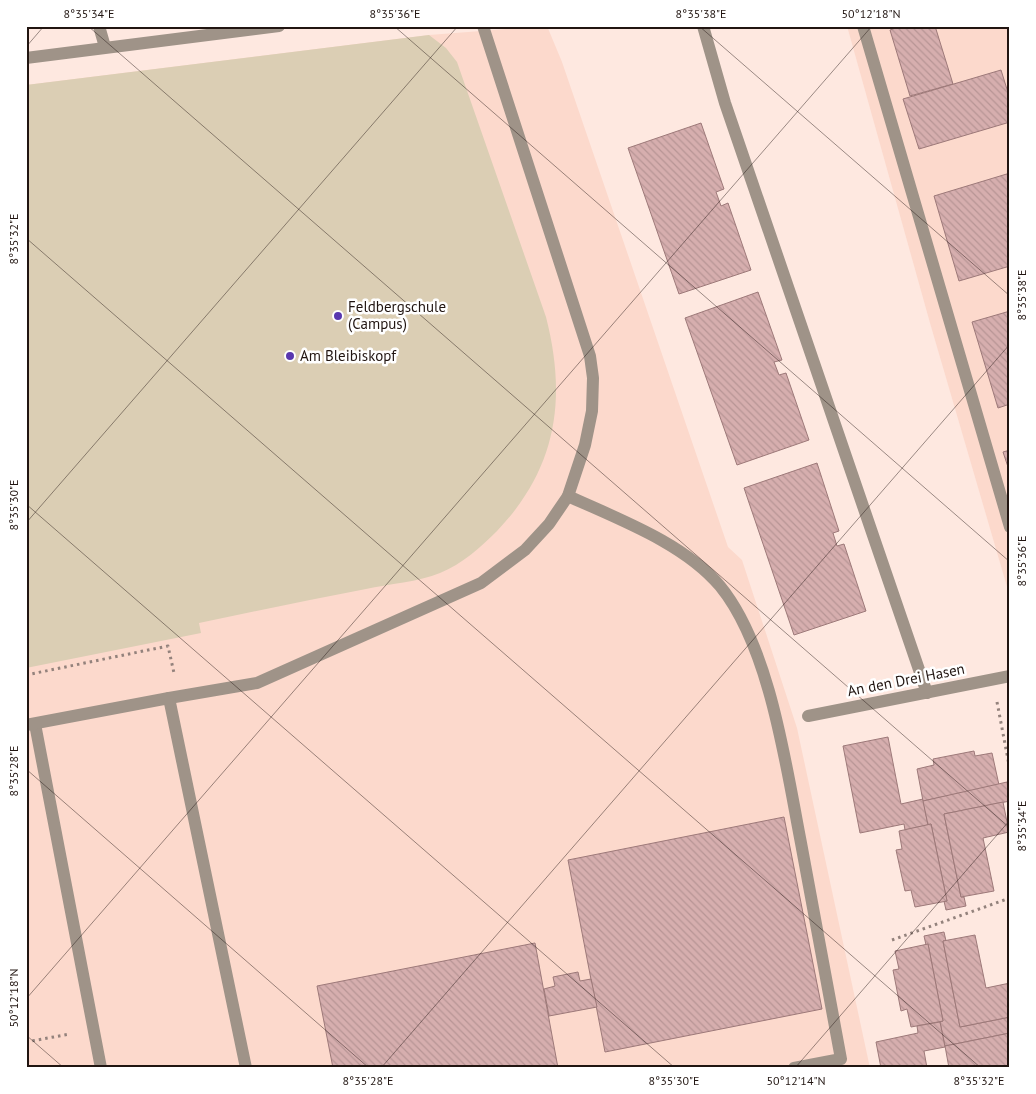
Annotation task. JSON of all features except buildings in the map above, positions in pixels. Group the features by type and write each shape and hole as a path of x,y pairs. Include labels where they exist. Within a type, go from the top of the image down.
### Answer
{"street":[{"path":"99,26 104,47"},
{"path":"26,58 279,26"},
{"path":"101,1068 30,725 257,683 481,583 525,550 550,524 568,496 585,445 592,411 593,378 590,356 483,26"},
{"path":"703,26 725,103 927,693"},
{"path":"863,26 1010,527"},
{"path":"568,496 642,531 691,559 720,586 743,622 751,640 765,677 787,772 841,1059 794,1068"},
{"name":"An den Drei Hasen","path":"808,716 1010,676"},
{"path":"174,697 246,1068"}],"path":[{"path":"26,675 168,646 174,697"},
{"path":"992,679 1010,770"},
{"path":"892,940 1010,898"},
{"path":"26,1042 94,1030"},
{"path":"26,1053 29,1068"}],"shaded area":[{"name":"Feldbergschule (Campus)","path":"547,26 562,62 728,547 742,560 797,728 870,1068 26,1068 26,85 429,35"},
{"path":"847,26 1010,26 1010,597 930,323"},
{"name":"Am Bleibiskopf","path":"429,35 446,48 457,62 546,317 556,376 556,404 552,431 533,483 517,507 497,531 471,555 456,565 432,576 199,623 201,633 26,668 26,85"}],"place":[{"name":"Feldbergschule (Campus)","path":"338,316"},
{"name":"Am Bleibiskopf","path":"290,356"}]}
